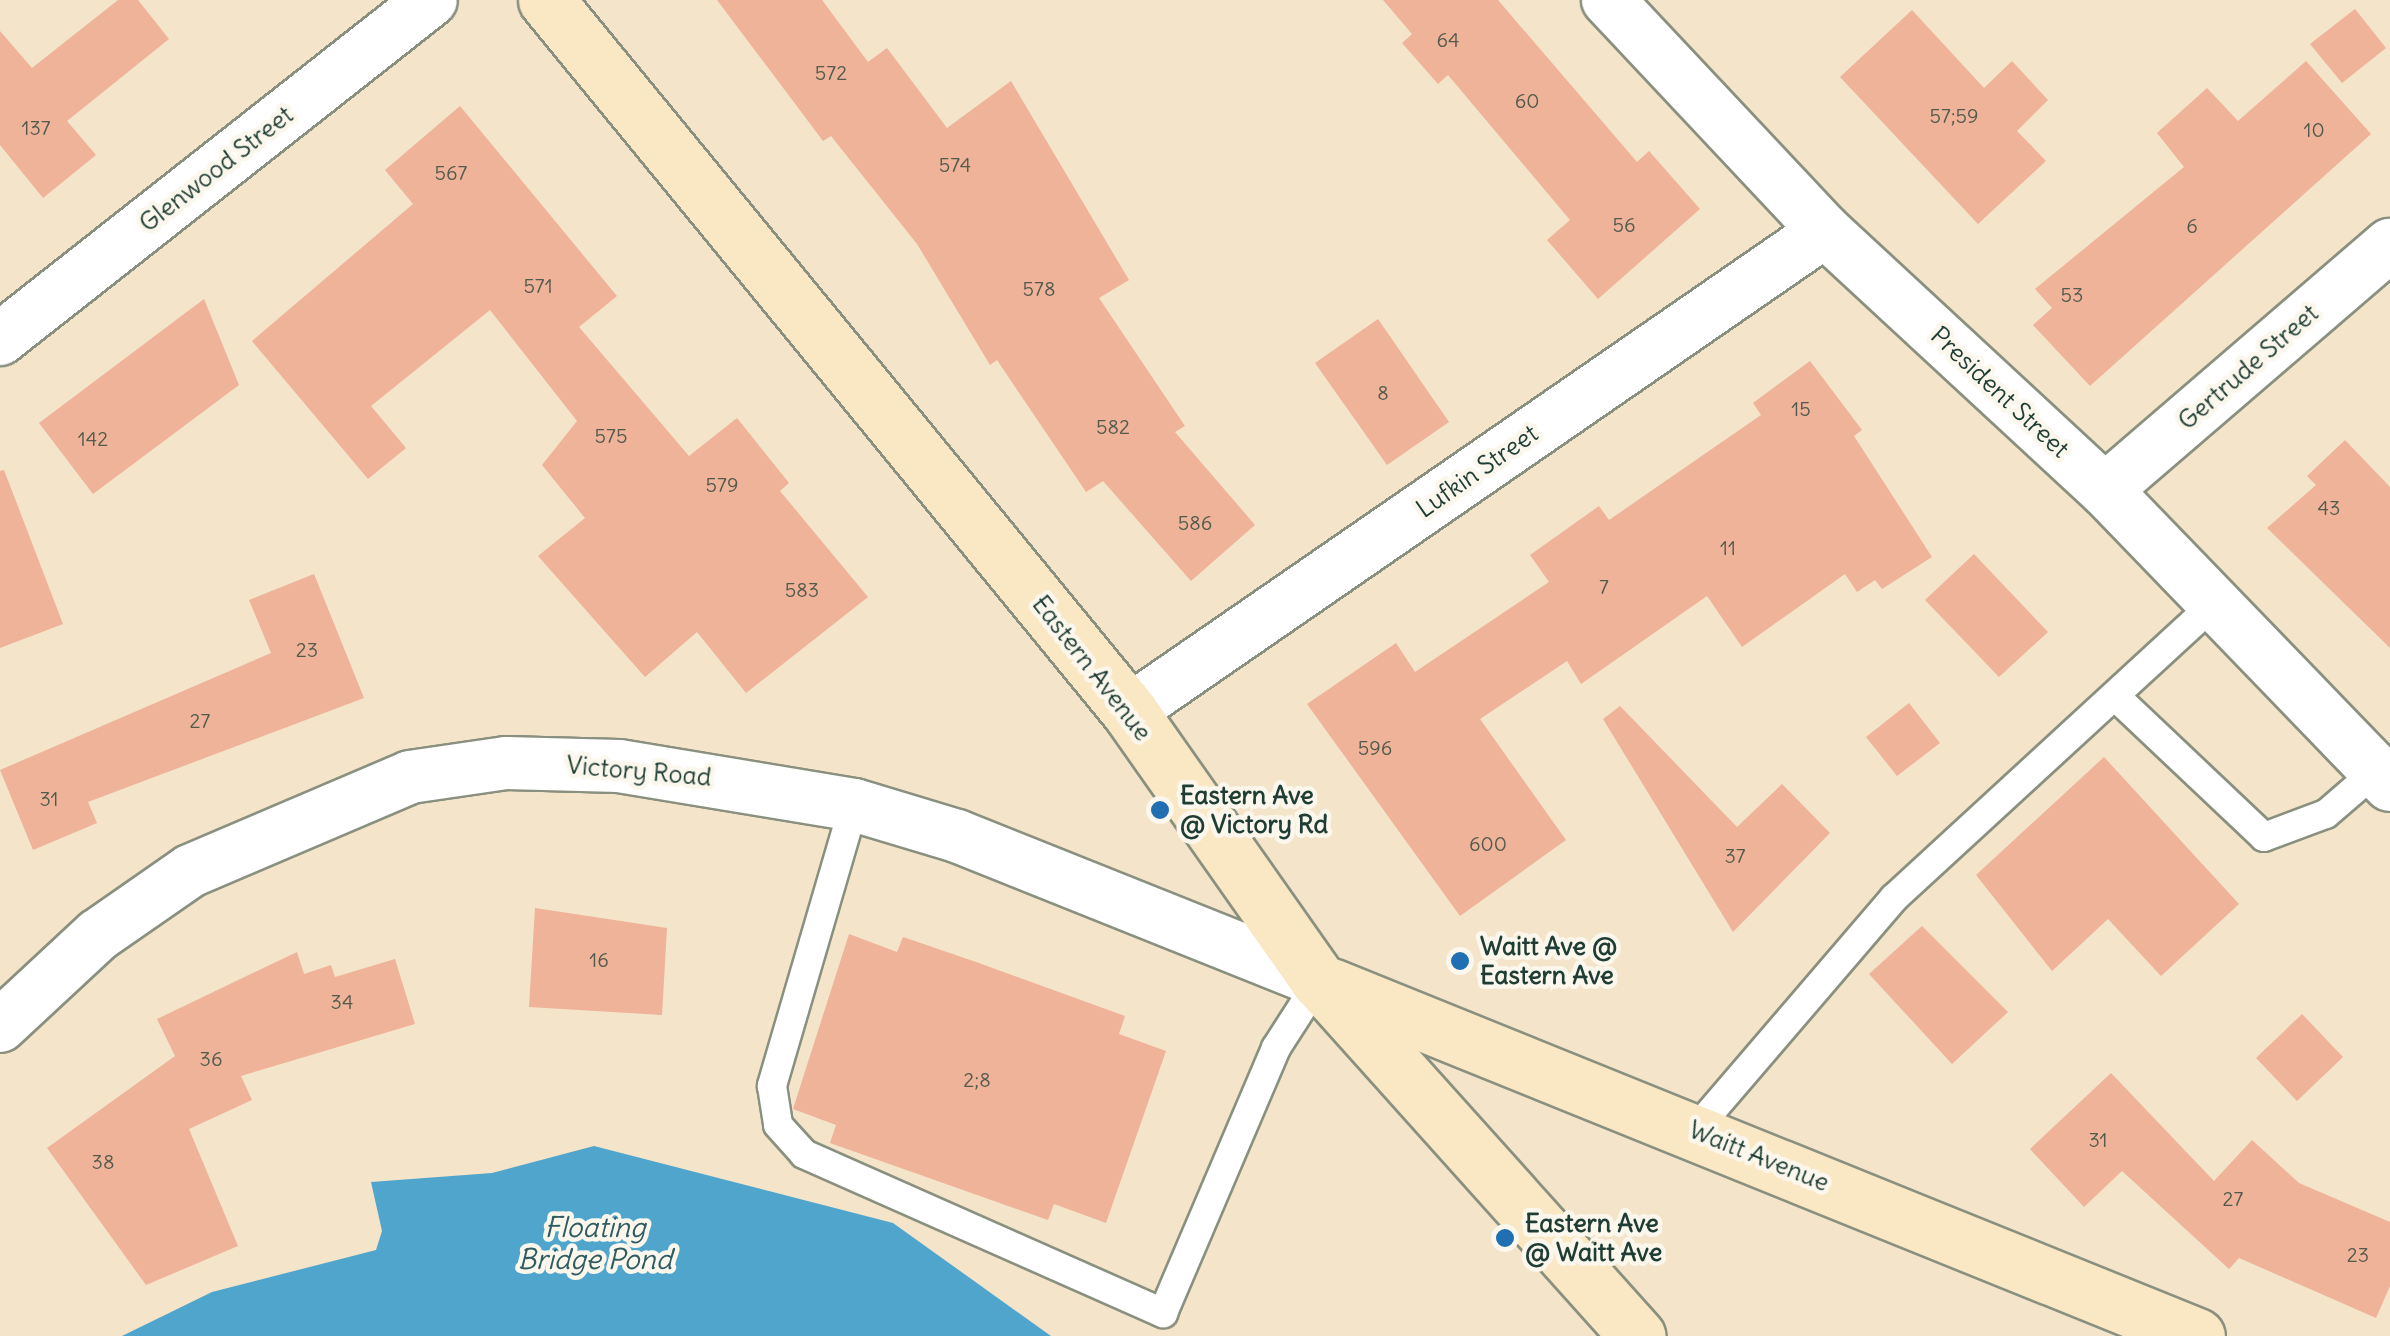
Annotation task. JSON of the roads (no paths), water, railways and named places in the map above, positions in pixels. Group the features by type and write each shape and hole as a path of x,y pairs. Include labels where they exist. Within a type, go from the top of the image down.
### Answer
{"main road":[{"name":"Eastern Avenue","path":"546,0 1129,710 1319,982 1637,1336"},
{"name":"Waitt Avenue","path":"1319,982 1696,1130 2197,1336"}],"street":[{"name":"Glenwood Street","path":"0,339 432,0"},
{"name":"President Street","path":"1633,7 1825,232 2106,490 2383,778"},
{"name":"Lufkin Street","path":"1129,710 1825,232"},
{"name":"Gertrude Street","path":"2106,490 2390,245"},
{"name":"Victory Road","path":"0,1026 98,936 190,871 410,776 506,762 619,766 854,805 957,836 1319,982"}],"lane":[{"path":"1696,1130 1894,898 2214,604"},
{"path":"2115,696 2264,837 2326,814 2383,778"},
{"path":"854,805 772,1086 778,1125 804,1154 1163,1314 1276,1048 1319,982"}],"water":[{"name":"Floating Bridge Pond","path":"594,1146 893,1223 1051,1336 122,1336 212,1292 376,1250 382,1231 371,1182 492,1173"}],"place":[{"name":"Eastern Ave @ Victory Rd","path":"1160,810"},
{"name":"Waitt Ave @ Eastern Ave","path":"1460,961"},
{"name":"Eastern Ave @ Waitt Ave","path":"1505,1238"}]}
